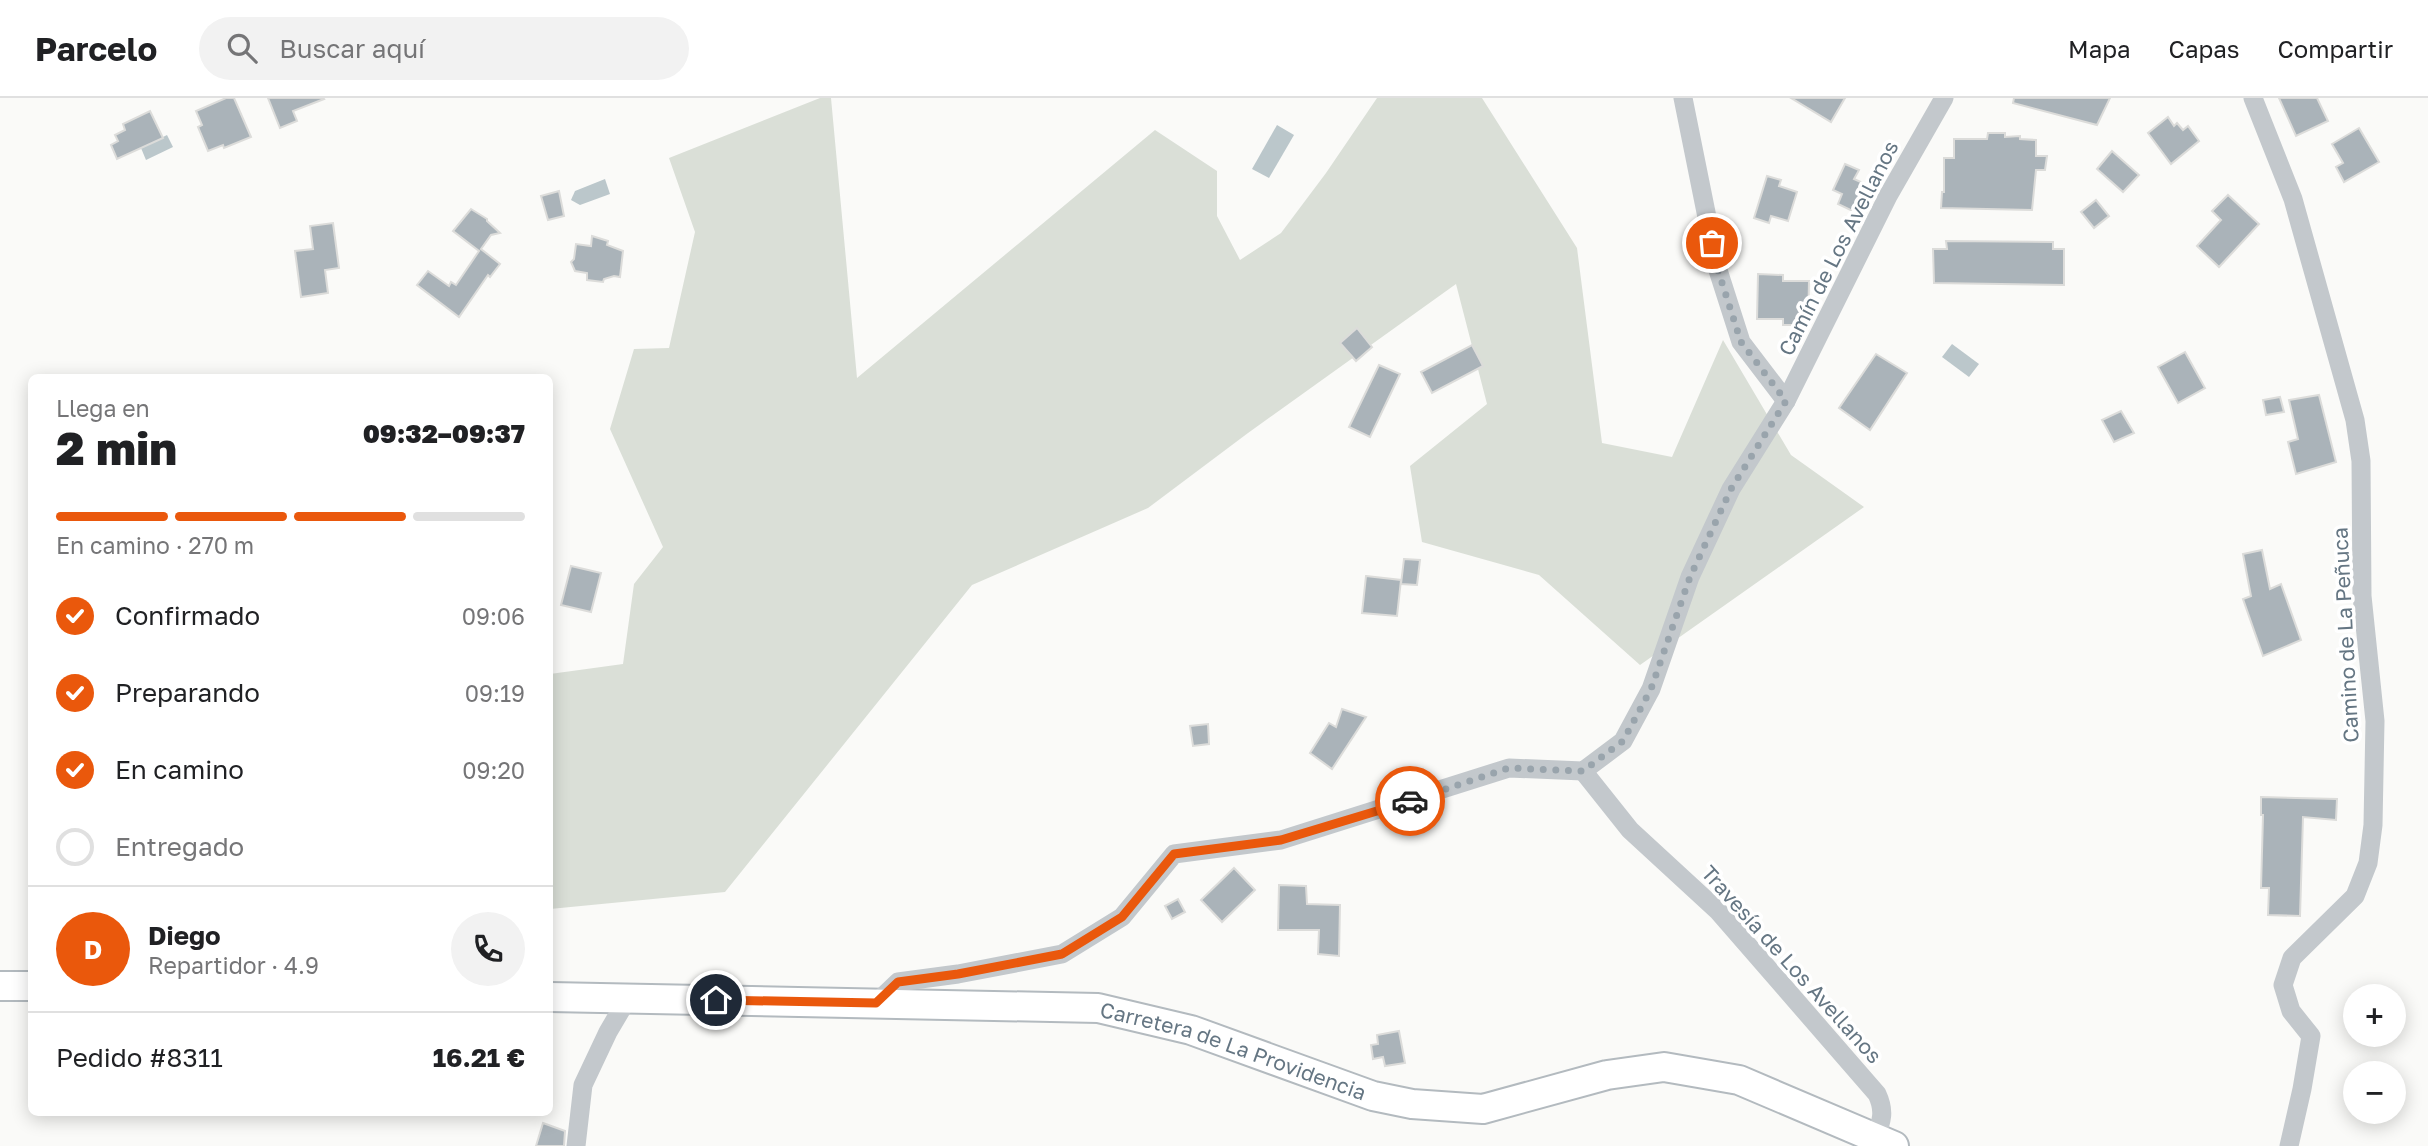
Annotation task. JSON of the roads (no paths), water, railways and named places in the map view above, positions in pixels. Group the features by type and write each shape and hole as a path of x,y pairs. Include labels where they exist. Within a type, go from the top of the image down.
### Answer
{"street":[{"path":"1683,98 1717,267 1741,342 1786,401"},
{"name":"Camín de Los Avellanos","path":"1583,771 1623,741 1651,689 1690,577 1731,489 1786,401 1888,196 1944,98"},
{"name":"Camino de La Peñuca","path":"2253,98 2293,199 2356,420 2361,461 2362,596 2375,720 2372,825 2368,863 2355,897 2292,958 2283,985 2291,1011 2311,1036 2289,1146"},
{"path":"876,1003 898,982 958,974 1062,954 1122,917 1174,854 1281,840 1509,768 1583,771"},
{"name":"Travesía de Los Avellanos","path":"1583,771 1630,830 1718,911 1877,1094 1882,1105 1885,1142"},
{"path":"0,986 28,986"},
{"name":"Carretera de La Providencia","path":"553,997 1098,1008 1191,1030 1373,1096 1412,1104 1482,1109 1607,1075 1664,1067 1739,1080 1885,1142"},
{"path":"576,1146 583,1085 608,1032 628,998"}]}
